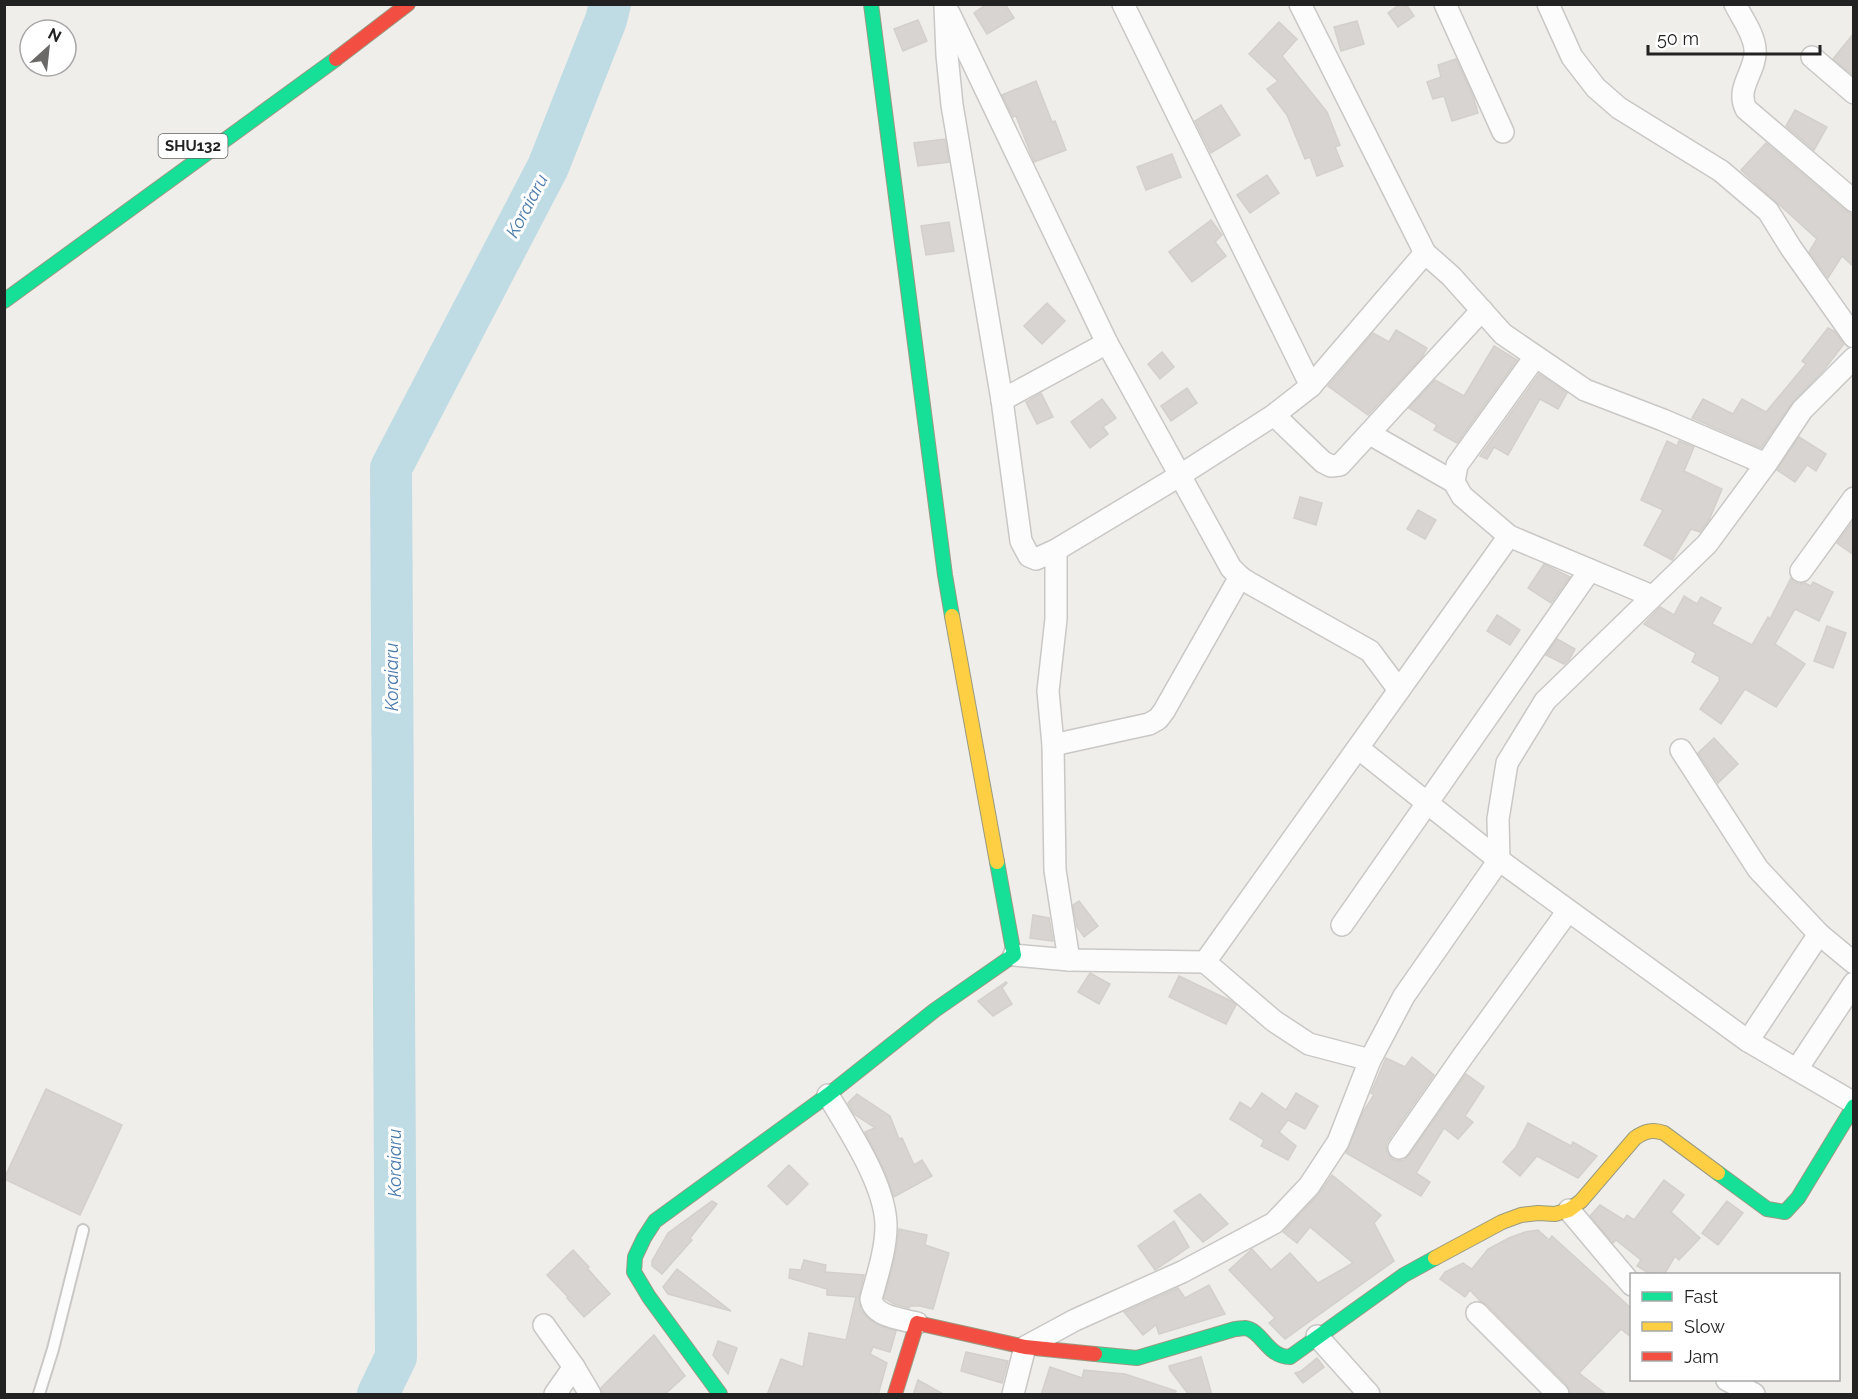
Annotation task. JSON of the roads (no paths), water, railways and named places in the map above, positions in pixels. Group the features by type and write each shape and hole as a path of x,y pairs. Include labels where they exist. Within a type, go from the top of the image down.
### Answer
{"street":[{"path":"4,301 287,96 408,4"},
{"path":"871,4 945,575 1014,955"},
{"path":"1123,4 1311,386"},
{"path":"1300,4 1425,253 1451,276 1503,333 1585,390 1766,464"},
{"path":"1445,4 1503,132"},
{"path":"1548,4 1572,57 1596,88 1619,108 1721,171 1768,211 1791,248 1854,337"},
{"path":"1736,4 1755,48 1755,58 1743,92 1742,101 1746,109 1854,201"},
{"path":"945,5 952,105 1002,399 1021,541 1029,556 1036,559 1056,550 1179,476 1274,415 1311,386 1425,253"},
{"path":"945,5 1107,343 1231,568 1240,577 1370,651 1399,690"},
{"path":"1812,57 1854,93"},
{"name":"SHU132","path":"70,236 182,155"},
{"path":"1274,415 1323,462 1331,466 1340,465 1482,310"},
{"path":"1002,399 1107,343"},
{"path":"1454,482 1456,465 1535,357"},
{"path":"1013,1395 1025,1347 1075,1320 1182,1272 1274,1223 1309,1186 1338,1142 1370,1060 1404,996 1499,860 1497,819 1507,763 1545,701 1707,544 1766,464 1802,410 1854,358"},
{"path":"1370,434 1454,482 1462,496 1509,536 1652,596"},
{"path":"1801,571 1854,498"},
{"path":"1205,962 1509,536"},
{"path":"1056,550 1056,620 1048,691 1053,745 1054,870 1069,960"},
{"path":"1342,925 1590,570"},
{"path":"1053,745 1149,724 1158,719 1240,577"},
{"path":"828,1095 872,1174 880,1192 884,1210 885,1233 871,1299 872,1306 876,1310 917,1323 1025,1347 1137,1358 1234,1329 1246,1328 1276,1354 1290,1358 1317,1336 1404,1275 1502,1222 1521,1215 1555,1214 1569,1210 1581,1201 1635,1138 1643,1131 1654,1129 1664,1133 1767,1209 1785,1212 1798,1198 1854,1105 1748,1041 1499,860 1358,748"},
{"path":"1681,750 1758,869 1819,934 1854,963"},
{"path":"1400,1148 1463,1056 1568,911"},
{"path":"1748,1041 1819,934"},
{"path":"720,1395 634,1272 634,1257 655,1221 828,1095 935,1010 1014,955 1069,960 1205,962 1274,1021 1309,1044 1370,1060"},
{"path":"1797,1069 1854,984"},
{"path":"1569,1210 1630,1283"},
{"path":"1478,1312 1558,1395"},
{"path":"895,1395 917,1323"},
{"path":"544,1325 574,1367 590,1395"},
{"path":"1317,1336 1369,1395"},
{"path":"555,1395 574,1367"},
{"path":"1729,1381 1754,1395"}],"lane":[{"path":"39,1395 83,1230"}],"waterway":[{"name":"Koraiaru","path":"378,1394 396,1357 391,468 548,167 606,20 610,4"}]}
